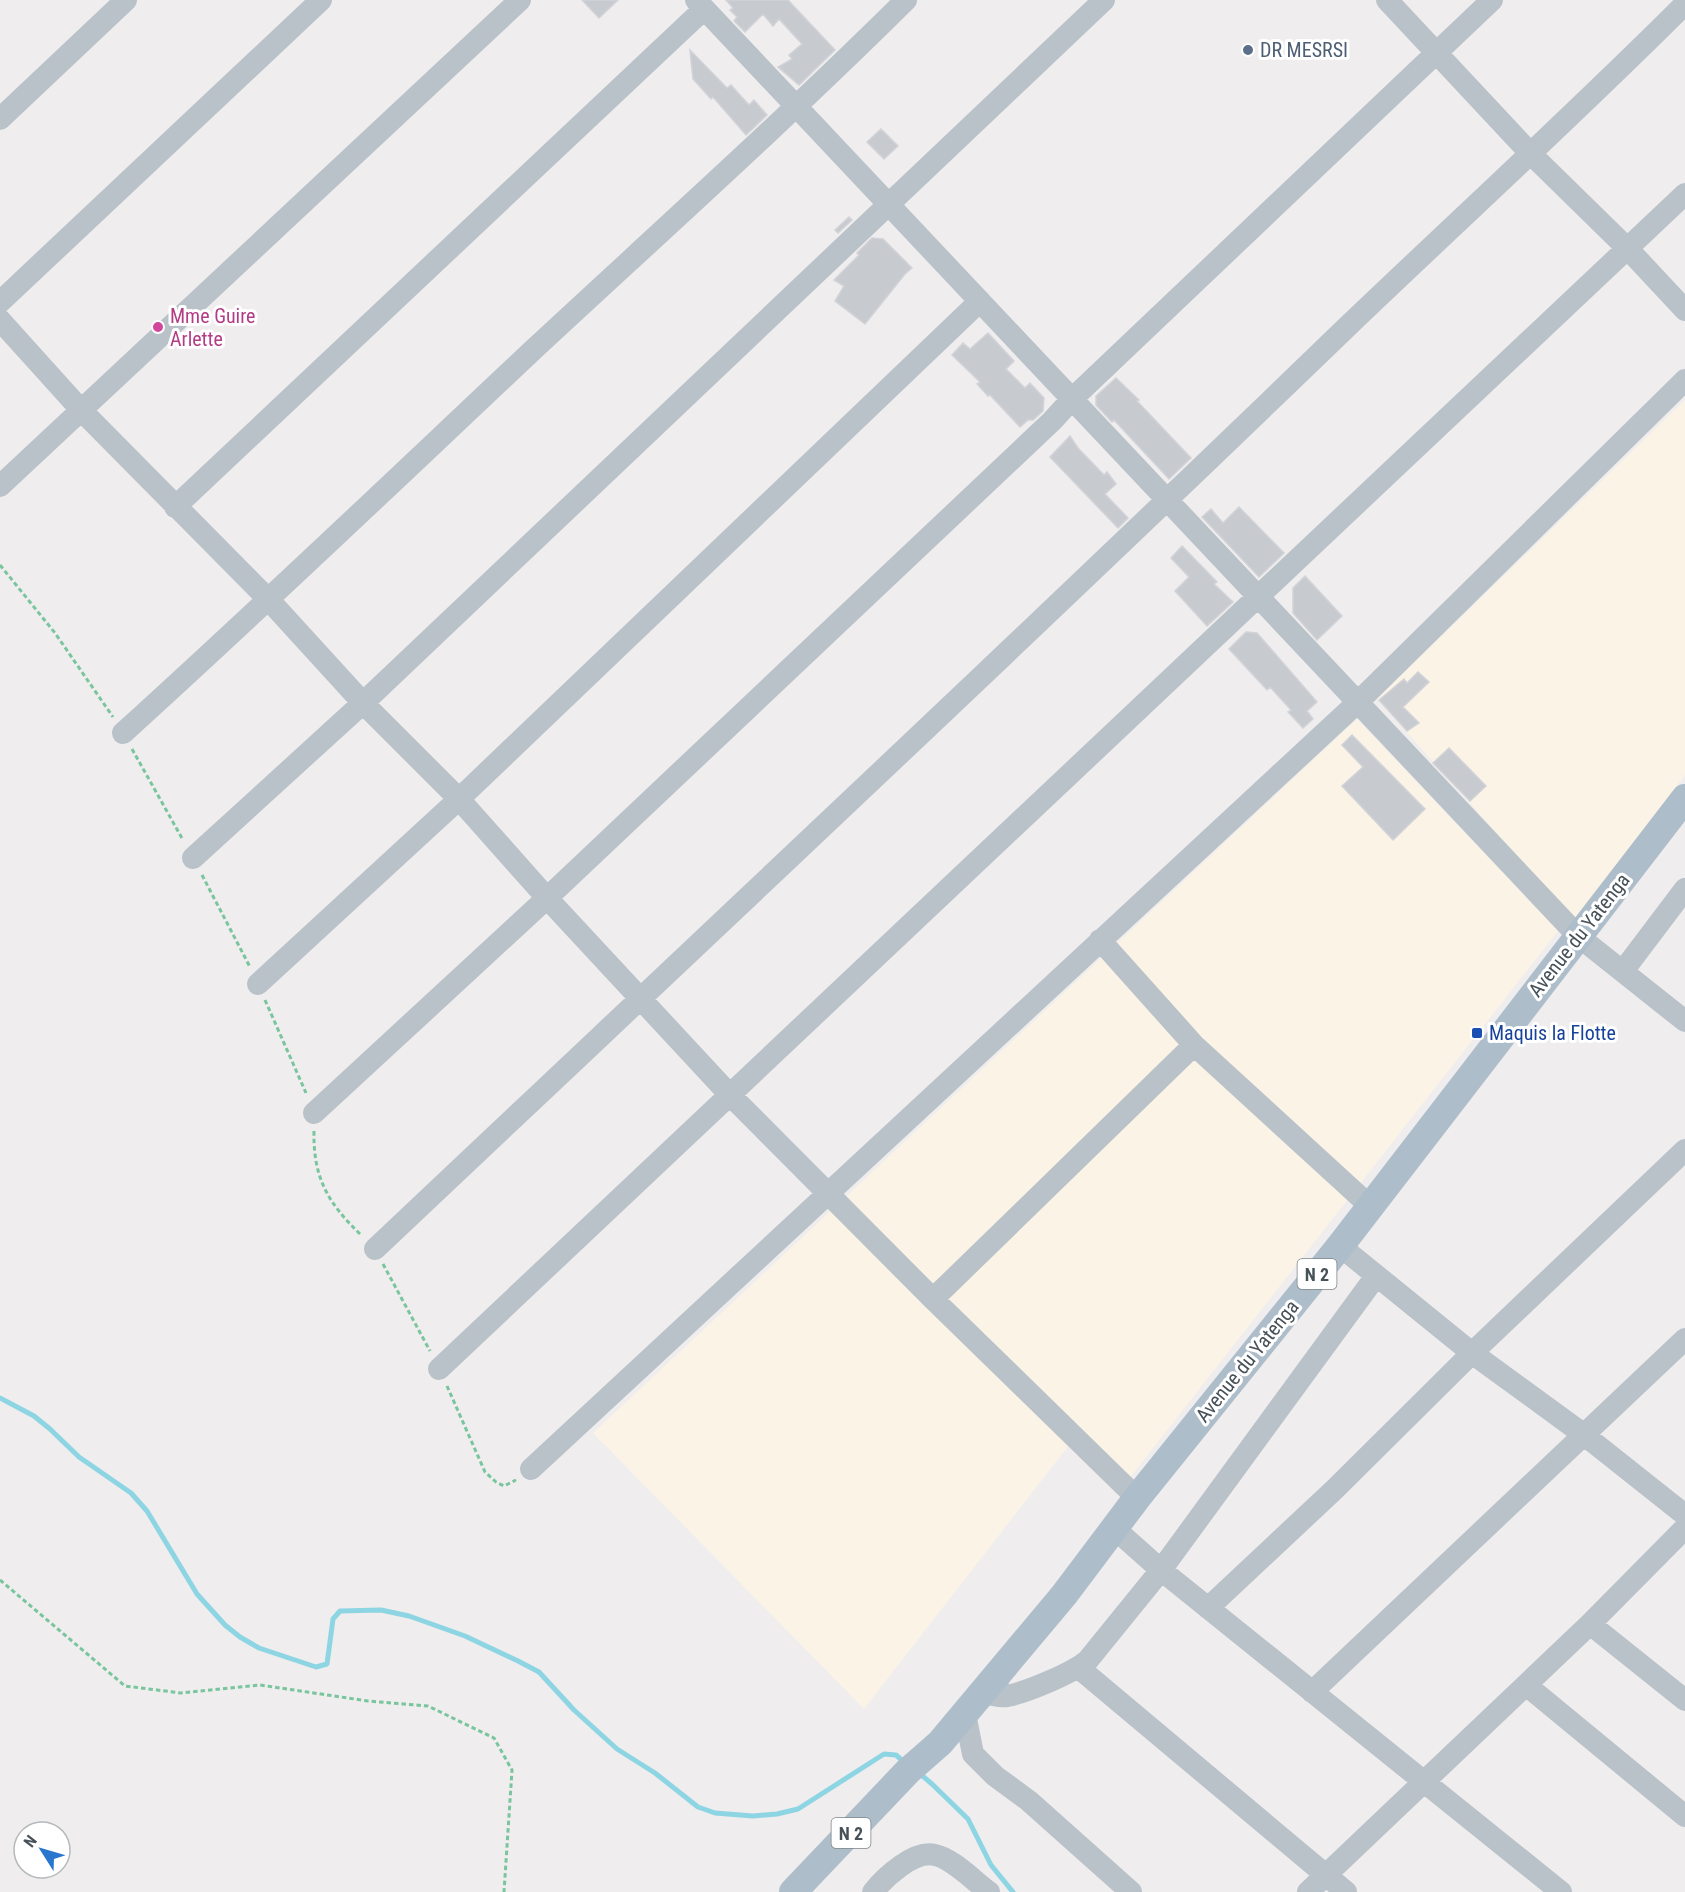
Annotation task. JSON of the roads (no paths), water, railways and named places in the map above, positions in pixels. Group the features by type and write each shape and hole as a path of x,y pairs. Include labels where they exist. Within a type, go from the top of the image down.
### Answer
{"main road":[{"name":"Avenue du Yatenga","path":"793,1892 908,1772 940,1743 1002,1671 1137,1498 1371,1207 1685,798"}],"street":[{"path":"0,119 126,0"},
{"path":"0,302 321,0"},
{"path":"0,486 520,0"},
{"path":"193,858 363,703 1104,0"},
{"path":"1387,0 1530,153 1628,249 1685,310"},
{"path":"314,1113 547,898 1052,421 1072,399 1492,0"},
{"path":"123,733 269,600 533,350 796,107 897,3"},
{"path":"175,507 700,4 1578,936 1685,1021"},
{"path":"375,1249 1168,501 1530,153 1624,66 1685,4"},
{"path":"439,1369 1685,194"},
{"path":"258,984 459,799 980,301"},
{"path":"0,320 82,411 269,600 363,703 459,799 547,898 729,1094 933,1299 1137,1498"},
{"path":"531,1469 1358,702 1685,380"},
{"path":"1623,971 1685,889"},
{"path":"1100,940 1194,1045 1371,1207"},
{"path":"933,1299 1194,1045"},
{"path":"1208,1608 1335,1489 1472,1353 1685,1150"},
{"path":"1340,1246 1472,1353 1583,1434 1685,1515"},
{"path":"1002,1671 993,1695 1005,1697 1079,1668 1088,1660 1161,1570 1376,1276"},
{"path":"1312,1692 1685,1339"},
{"path":"1308,1892 1590,1624 1685,1528"},
{"path":"1115,1529 1161,1570 1561,1892"},
{"path":"1590,1624 1685,1700"},
{"path":"1079,1668 1346,1892"},
{"path":"1526,1684 1685,1816"},
{"path":"965,1714 973,1754 995,1776 1029,1801 1131,1892"},
{"path":"873,1892 885,1877 908,1862 934,1854 949,1861 989,1892"}],"waterway":[{"path":"0,1398 34,1416 79,1457 131,1493 147,1511 197,1594 225,1625 259,1648 316,1667 327,1664 333,1619 340,1611 381,1610 409,1616 465,1636 539,1672 574,1710 617,1749 655,1773 698,1807 715,1813 753,1816 798,1809 884,1754 896,1755 904,1762"},
{"path":"919,1773 968,1819 991,1865 1013,1892"}],"place":[{"name":"DR MESRSI","path":"1248,50"},
{"name":"Mme Guire Arlette","path":"158,327"},
{"name":"Maquis la Flotte","path":"1477,1033"}]}
